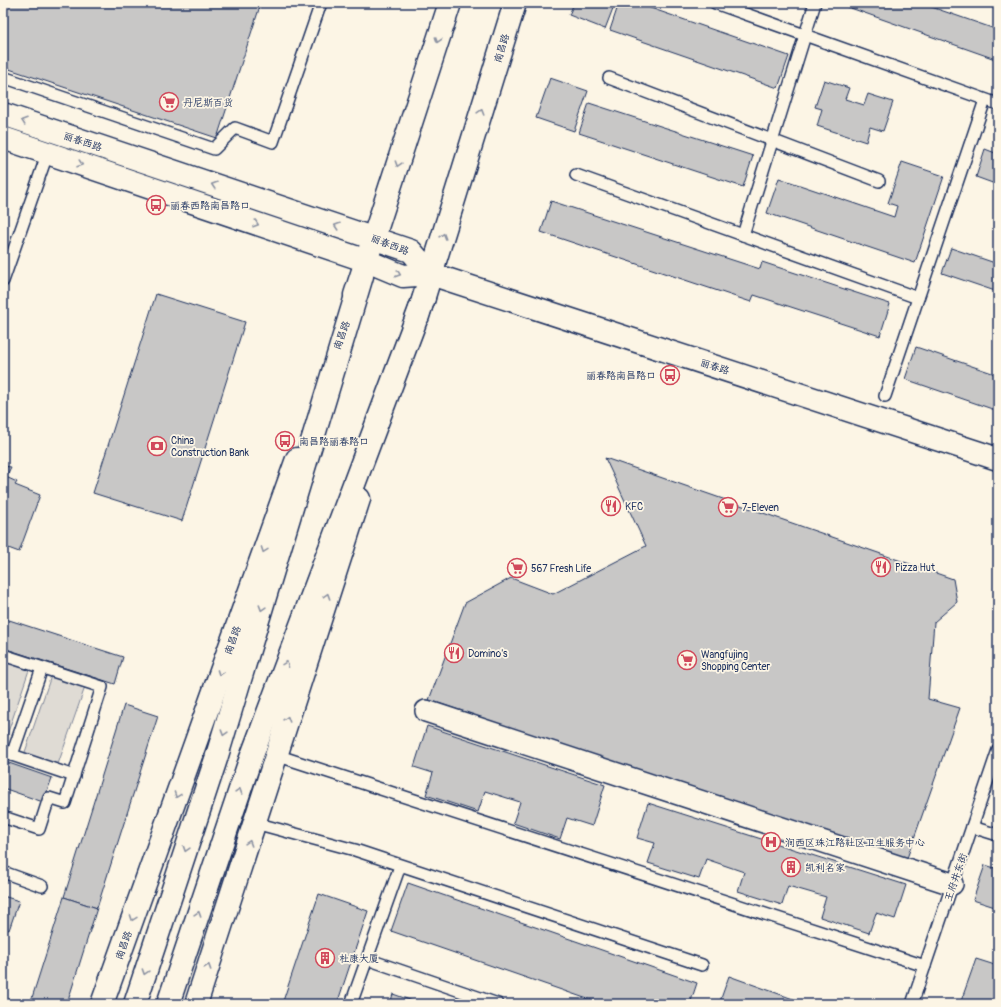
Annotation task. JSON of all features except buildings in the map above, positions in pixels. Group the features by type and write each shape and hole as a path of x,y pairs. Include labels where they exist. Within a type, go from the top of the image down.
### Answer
{"main road":[{"name":"南昌路","path":"135,1004 216,759 364,269 450,3"},
{"name":"南昌路","path":"196,1004 432,274 515,3"},
{"name":"丽春西路","path":"3,114 411,251 432,274"},
{"path":"3,138 364,269 403,276 432,274"},
{"name":"南昌路","path":"102,1004 364,269"},
{"name":"丽春路","path":"432,274 998,459"},
{"name":"南昌路","path":"168,1004 248,766 424,298"}],"street":[{"path":"426,711 952,884"}],"lane":[{"path":"3,77 214,149 235,128 273,142 321,3"},
{"path":"715,3 998,104"},
{"path":"743,235 816,3"},
{"path":"609,78 879,181"},
{"path":"885,396 985,100"},
{"path":"3,281 55,131"},
{"path":"576,175 918,298"},
{"path":"3,655 102,687 65,803 49,798 39,829 3,817"},
{"path":"42,668 8,753 74,776"},
{"name":"王府井东街","path":"912,1004 998,750"},
{"path":"276,755 925,966"},
{"path":"255,823 355,850 702,965"},
{"path":"972,827 998,835"},
{"path":"351,1004 400,866"},
{"path":"3,872 42,886"},
{"path":"367,959 498,1004"}],"shaded area":[{"path":"3,661 29,670 4,744 3,744"},
{"path":"51,676 85,687 57,767 24,755"}],"place":[{"name":"丹尼斯百货","path":"169,102"},
{"name":"丽春西路南昌路口","path":"156,205"},
{"name":"丽春路南昌路口","path":"670,375"},
{"name":"南昌路丽春路口","path":"285,441"},
{"name":"China Construction Bank","path":"157,446"},
{"name":"KFC","path":"611,506"},
{"name":"7-Eleven","path":"728,507"},
{"name":"Pizza Hut","path":"881,567"},
{"name":"567 Fresh Life","path":"517,568"},
{"name":"Domino's","path":"454,653"},
{"name":"Wangfujing Shopping Center","path":"687,660"},
{"name":"涧西区珠江路社区卫生服务中心","path":"771,842"},
{"name":"凯利名家","path":"791,867"},
{"name":"杜康大厦","path":"325,958"}]}
